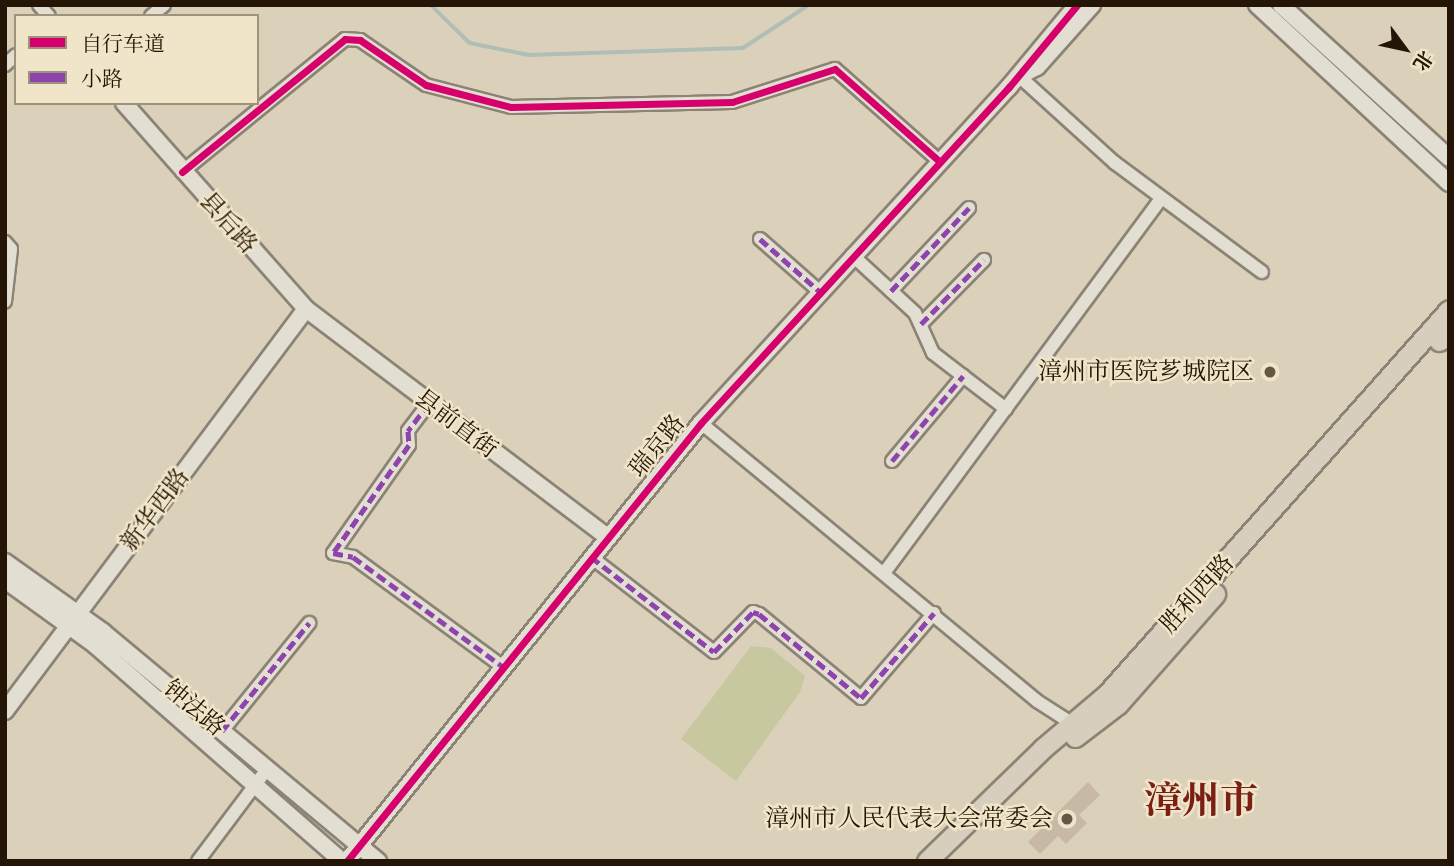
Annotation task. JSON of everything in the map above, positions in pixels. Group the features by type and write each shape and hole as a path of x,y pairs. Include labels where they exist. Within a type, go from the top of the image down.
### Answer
{"main road":[{"name":"胜利西路","path":"927,861 1077,727 1449,310"},
{"path":"946,861 1077,727 1118,704 1446,335"}],"street":[{"path":"1019,76 1077,5"},
{"path":"1019,76 1037,67 1092,5"},
{"path":"1257,5 1449,183"},
{"path":"1281,5 1449,158"},
{"path":"182,172 345,39 360,40 426,85 511,107 732,102 835,69 939,161"},
{"path":"1019,76 1161,199 1262,272"},
{"name":"瑞京路","path":"348,857 701,423 819,291 1019,76"},
{"name":"县后路","path":"126,105 182,172 306,309"},
{"path":"884,573 1161,199"},
{"path":"891,291 969,208"},
{"path":"760,239 819,291"},
{"path":"5,242 11,249 5,302"},
{"path":"852,255 891,291 921,324 929,347 1006,409"},
{"path":"921,324 984,260"},
{"name":"县前直街","path":"306,309 608,537"},
{"name":"新华西路","path":"5,711 306,309"},
{"path":"892,461 963,376"},
{"path":"429,403 408,431 409,445 333,553 353,557 502,666"},
{"path":"701,423 1077,727"},
{"path":"591,557 714,652 753,612 759,614 861,698 933,613"},
{"name":"钟法路","path":"5,562 262,776 348,857 378,861"},
{"name":"钟法路","path":"5,580 73,620 222,731 262,776"},
{"path":"222,731 309,623"},
{"path":"198,861 262,776"}],"green space":[{"path":"751,646 771,648 805,676 800,692 736,781 681,739"}],"building":[{"name":"漳州市人民代表大会常委会","path":"1088,782 1100,795 1079,815 1087,823 1066,844 1058,836 1040,854 1028,842"}],"waterway":[{"path":"431,5 470,43 529,55 743,48 809,5"}],"marked path":[{"path":"891,291 969,208"},
{"path":"760,239 819,291"},
{"path":"921,324 984,260"},
{"path":"892,461 963,376"},
{"path":"429,403 408,431 409,445 333,553 353,557 502,666"},
{"path":"591,557 714,652 753,612 759,614 861,698 934,613"},
{"path":"222,731 309,623"}],"cycle path":[{"path":"347,861 701,423 1009,87 1077,5"},
{"path":"182,172 345,39 360,40 426,85 511,107 732,102 835,69 939,161"}],"place":[{"name":"漳州市医院芗城院区","path":"1270,372"},
{"name":"漳州市人民代表大会常委会","path":"1067,819"}],"district":[{"name":"漳州市","path":"1201,801"}]}
